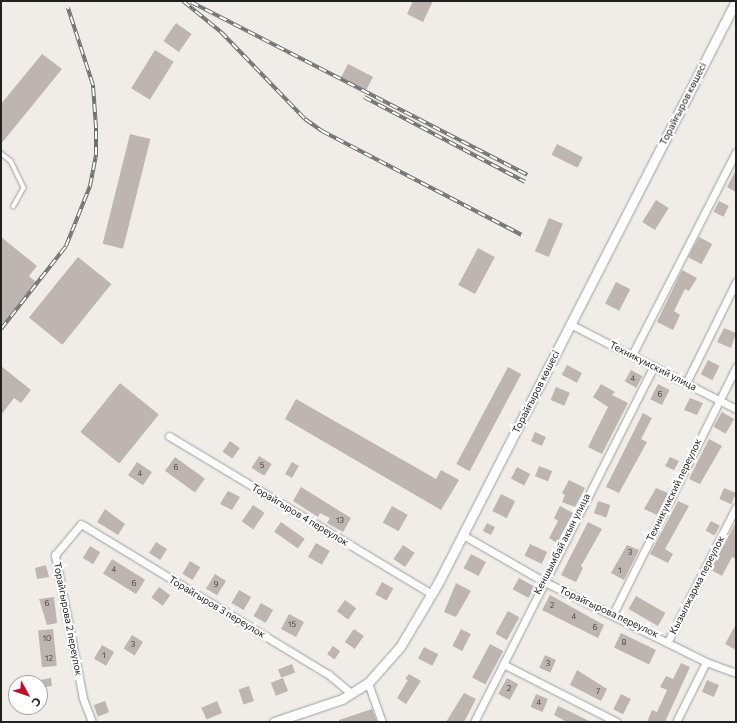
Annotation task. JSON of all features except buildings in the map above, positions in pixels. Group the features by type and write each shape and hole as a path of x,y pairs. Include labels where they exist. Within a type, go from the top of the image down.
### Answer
{"street":[{"name":"Торайғыров көшесі","path":"274,722 342,699 368,683 400,647 432,594 463,535 570,324 732,17 736,1"},
{"path":"632,355 736,152"},
{"path":"686,383 736,282"},
{"name":"Техникумский улица","path":"570,324 736,408"},
{"name":"Кеншымбай акын улица","path":"474,722 543,581 654,366"},
{"name":"Техникумский переулок","path":"613,614 736,367"},
{"name":"Торайгыров 4 переулок","path":"169,436 432,594"},
{"name":"Кызылжарма переулок","path":"668,641 736,507"},
{"name":"Торайгыров 3 переулок","path":"81,524 328,674 351,693"},
{"name":"Торайгырова 2 переулок","path":"81,524 55,555 84,698 92,722"},
{"name":"Торайгырова переулок","path":"463,535 543,581 668,641 706,662 736,673"},
{"path":"676,722 706,662"},
{"path":"503,664 617,722"},
{"path":"368,683 382,722"}],"lane":[{"path":"1,153 11,161 24,188 14,206"}],"railway":[{"path":"183,1 221,32 305,119 322,131 522,235"},
{"path":"191,2 527,175"},
{"path":"1,329 66,246 90,186 96,155 93,85 68,8"},
{"path":"364,97 525,182"}]}
